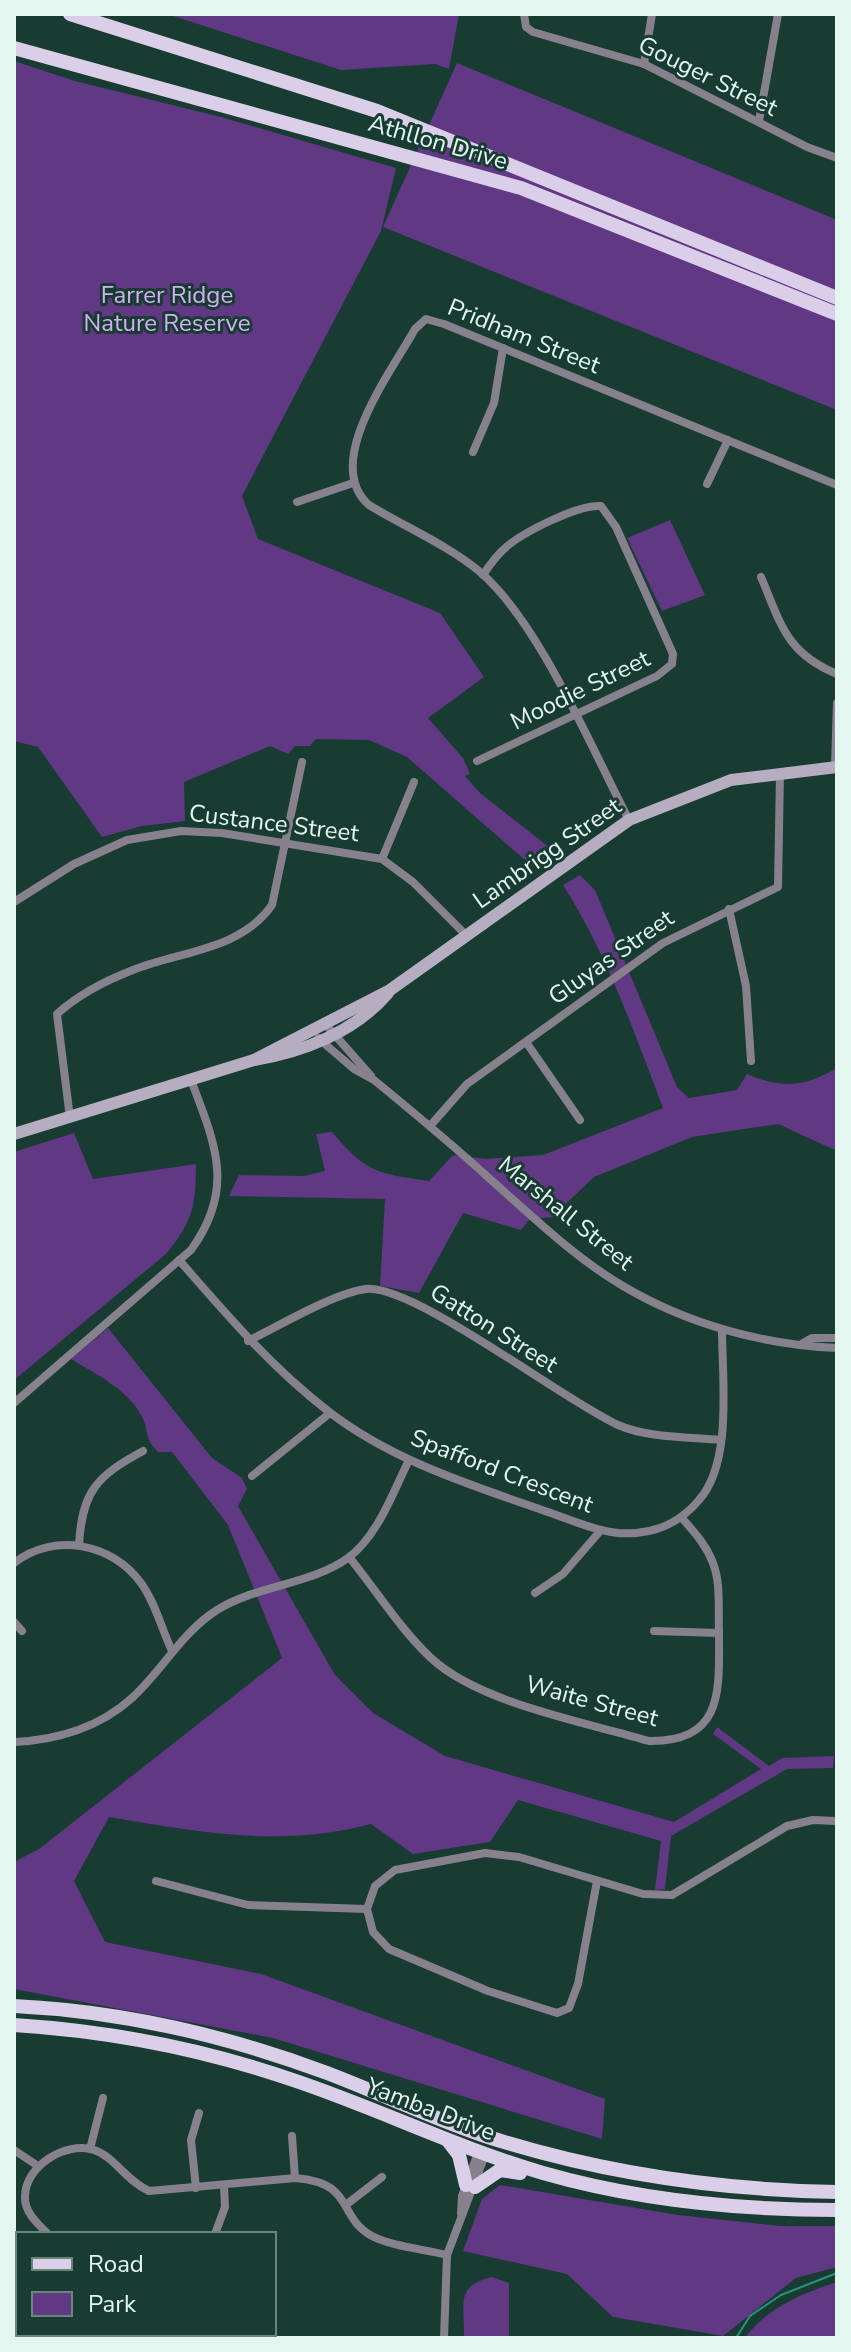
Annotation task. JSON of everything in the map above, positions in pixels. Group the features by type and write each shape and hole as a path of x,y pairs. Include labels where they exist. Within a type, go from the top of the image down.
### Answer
{"main road":[{"name":"Athllon Drive","path":"70,14 377,111 837,298"},
{"name":"Athllon Drive","path":"14,48 521,188 837,314"},
{"name":"Yamba Drive","path":"14,2006 104,2015 236,2043 347,2080 487,2136 547,2154 659,2178 837,2192"},
{"name":"Yamba Drive","path":"14,2025 110,2035 240,2063 314,2087 482,2154 544,2174 609,2189 710,2204 837,2210"},
{"path":"482,2154 487,2136"},
{"path":"449,2142 459,2155 470,2186 500,2170 544,2174"},
{"path":"796,2191 837,2181"}],"street":[{"name":"Gouger Street","path":"524,14 526,27 533,32 644,64 837,158"},
{"path":"644,64 652,14"},
{"path":"759,121 778,14"},
{"name":"Pridham Street","path":"353,483 351,468 355,439 420,321 435,321 837,485"},
{"path":"473,452 494,403 503,348"},
{"path":"707,484 728,440"},
{"path":"297,502 353,483 359,496 369,505 483,575 523,623 629,820"},
{"name":"Moodie Street","path":"477,761 575,717 657,676 672,664 671,644 609,513 601,506 591,505 516,538 500,551 483,575"},
{"path":"761,577 796,650 814,664 837,674"},
{"path":"836,766 837,703"},
{"path":"70,1118 57,1014 93,989 133,970 219,944 257,925 272,905 302,762"},
{"name":"Lambrigg Street","path":"14,1134 254,1060 330,1029 390,990 629,820 721,783 836,766"},
{"name":"Gluyas Street","path":"430,1126 467,1084 663,943 778,887 780,772"},
{"path":"382,859 414,782"},
{"name":"Custance Street","path":"14,902 111,846 152,835 222,833 382,859 413,882 467,936"},
{"path":"729,909 746,986 751,1061"},
{"name":"Marshall Street","path":"330,1029 374,1080 500,1188 621,1285 686,1318 722,1329 837,1348"},
{"name":"Marshall Street","path":"316,1036 354,1069 374,1080"},
{"path":"526,1042 580,1120"},
{"path":"14,1403 179,1260 200,1237 218,1188 214,1142 191,1080"},
{"name":"Spafford Crescent","path":"179,1260 248,1341 330,1413 409,1460 601,1530 634,1533 654,1530 681,1517 709,1486 719,1460 721,1440 722,1329"},
{"name":"Gatton Street","path":"248,1341 349,1294 383,1290 422,1306 573,1401 620,1426 721,1440"},
{"name":"Marshall Street","path":"803,1343 812,1338 837,1338"},
{"path":"252,1476 330,1413"},
{"path":"79,1545 80,1518 90,1492 106,1474 143,1451"},
{"path":"14,1742 55,1737 98,1721 133,1697 172,1651 217,1610 349,1557 379,1519 409,1460"},
{"name":"Waite Street","path":"349,1557 419,1645 450,1673 495,1695 649,1741 685,1738 707,1719 719,1689 719,1633 715,1567 700,1539 681,1517"},
{"path":"535,1593 573,1564 601,1530"},
{"path":"14,1563 40,1549 79,1545 107,1554 132,1572 143,1586 172,1651"},
{"path":"14,1622 22,1631"},
{"path":"654,1631 719,1633"},
{"path":"597,1881 578,1984 569,2008 557,2013 488,1991 389,1949 373,1932 367,1909 375,1886 395,1870 485,1853 519,1857 643,1894 672,1895 787,1826 813,1820 837,1821"},
{"path":"156,1881 248,1905 367,1909"},
{"path":"90,2149 103,2098"},
{"path":"196,2188 191,2140 199,2113"},
{"path":"292,2136 295,2178"},
{"path":"46,2232 29,2213 24,2198 38,2166 50,2156 90,2149 113,2162 131,2183 149,2191 295,2178 325,2183 347,2204 373,2237 446,2258"},
{"path":"14,2150 38,2166"},
{"path":"444,2338 446,2258 482,2154"},
{"path":"347,2204 382,2177"},
{"path":"216,2232 225,2207 224,2186"}],"green space":[{"path":"167,14 459,14 449,69 435,64 341,70"},
{"name":"Farrer Ridge Nature Reserve","path":"14,61 75,81 221,117 396,168 381,231 242,496 258,539 440,613 484,677 428,718 463,758 470,774 465,776 480,793 554,851 533,867 407,757 369,740 316,739 310,746 295,746 288,754 270,746 184,782 185,821 142,826 102,837 38,747 14,741"},
{"path":"457,63 837,220 837,410 383,227"},
{"path":"670,520 705,595 662,611 627,538"},
{"path":"580,875 595,890 677,1087 689,1098 737,1090 747,1074 771,1082 793,1084 814,1079 837,1068 837,1151 778,1124 692,1137 594,1177 552,1217 530,1219 521,1230 463,1213 419,1293 380,1286 385,1199 229,1196 239,1175 304,1176 325,1171 316,1134 332,1132 354,1156 374,1169 429,1181 453,1155 485,1159 543,1155 663,1108 606,966 563,885"},
{"path":"74,1133 93,1179 196,1164 194,1202 182,1232 166,1254 14,1380 14,1152"},
{"path":"108,1328 212,1458 242,1478 247,1489 238,1506 335,1675 373,1713 445,1756 674,1822 761,1769 713,1734 717,1727 769,1766 782,1758 834,1756 833,1768 787,1769 671,1836 665,1889 655,1890 661,1841 518,1800 490,1842 413,1854 371,1824 305,1835 272,1836 208,1832 109,1817 74,1881 105,1942 261,1974 605,2099 602,2139 273,2038 14,1989 14,1862 39,1849 282,1658 228,1525 172,1452 158,1452 153,1446 143,1419 130,1400 112,1384 71,1359"},
{"path":"500,2185 678,2215 780,2226 837,2226 837,2267 796,2278 723,2336 613,2317 567,2274 463,2251 482,2199"},
{"path":"492,2277 509,2283 509,2338 464,2338 463,2306 467,2291"},
{"path":"837,2282 837,2338 745,2338 764,2318 786,2303"}],"waterway":[{"path":"736,2338 750,2316 781,2295 837,2273"}]}
